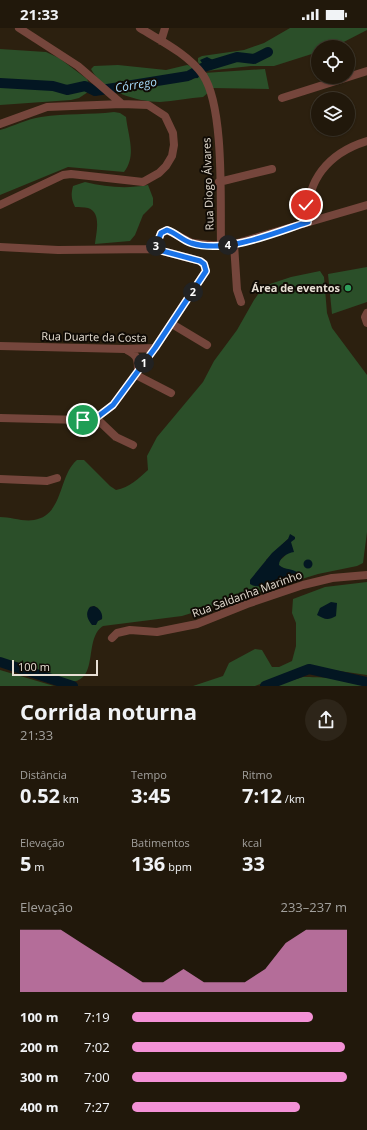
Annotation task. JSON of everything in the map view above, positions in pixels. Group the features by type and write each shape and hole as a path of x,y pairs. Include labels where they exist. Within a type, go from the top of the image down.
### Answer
{"street":[{"path":"19,28 78,66 122,104"},
{"path":"141,29 155,28"},
{"path":"161,41 164,28"},
{"name":"Rua Diogo Álvares","path":"141,29 180,53 195,66 207,83 215,107 221,246"},
{"path":"282,98 367,71"},
{"path":"0,124 47,107 122,104 148,105 165,116 170,124 174,145 172,156 166,166 160,173 143,182 71,174 63,175 0,204"},
{"path":"308,222 306,205 318,175 330,159 345,150 367,141"},
{"path":"219,182 272,169"},
{"path":"155,249 161,233 167,230 192,243 221,246 234,244 367,205"},
{"path":"234,244 237,290 241,302"},
{"name":"Rua Duarte da Costa","path":"0,247 58,250 155,249 200,261 205,268 204,276 155,348 125,349 0,346"},
{"path":"367,314 367,323"},
{"path":"172,324 207,345"},
{"path":"0,418 83,420 96,418 113,405 155,348"},
{"path":"125,349 136,356 138,360 137,373"},
{"path":"137,373 171,393"},
{"path":"96,418 116,438 133,445"},
{"path":"0,479 47,481 57,478"},
{"name":"Rua Saldanha Marinho","path":"112,638 117,633 130,630 157,632 197,624 247,604 303,585 332,578 367,575"}],"green space":[{"path":"290,28 367,28 367,30 348,40 311,40 311,54 274,66 251,66 206,71 198,62 198,58 202,56 244,50 264,43"},
{"path":"0,49 46,52 59,58 87,79 90,86 88,92 79,98 71,100 0,105"},
{"path":"118,65 166,70 187,65 192,66 203,79 209,92 203,97 171,101 160,102 141,100 121,94 103,83 96,77 91,69 94,66","holes":["191,70 199,76 191,80 182,79 182,77"]},
{"path":"265,69 269,89 213,88 208,77 204,73"},
{"path":"114,112 120,113 126,117 130,138 130,159 124,172 68,167 0,195 0,130 41,117"},
{"path":"85,182 116,187 148,185 153,198 153,205 143,215 135,235 130,241 95,244 97,219 95,214 88,208 75,207 72,199 73,186"},
{"name":"Área de eventos","path":"367,267 367,302 332,314 328,274"},
{"path":"320,271 324,277 327,313 332,328 367,375 367,532 363,563 357,566 318,574 182,616 103,626 97,632 94,640 85,675 79,680 70,682 17,662 0,659 0,517 34,520 44,517 51,511 56,503 66,475 77,460 84,460 116,490 130,485 148,470 147,456 157,437 203,382 214,361 237,330 254,300 264,286 291,277","holes":["288,539 293,539 286,555 279,561 278,565 300,575 282,580 266,560","94,606 98,608 102,619 98,621 90,607"]},
{"path":"367,582 367,675 312,667 301,668 255,686 193,686 223,676 229,663 255,649 262,650 272,667 279,667 292,661 296,646 296,623 292,613 293,599 325,587"},
{"path":"0,670 54,686 0,686"},
{"path":"303,677 355,681 367,686 273,686"}],"water":[{"path":"207,57 213,60 212,69 207,70 200,60"},
{"path":"193,69 199,76 198,78 182,79 182,77"},
{"path":"290,534 295,537 295,539 291,542 294,552 284,556 280,560 279,565 295,571 300,575 268,586 261,587 250,584 250,580 272,553 288,539"},
{"path":"308,559 313,564 308,569 303,564"},
{"path":"331,602 337,603 336,616 331,619 326,619 317,615 320,608"},
{"path":"94,606 101,611 102,619 98,621 96,625 92,625 87,614 88,609"}],"waterway":[{"name":"Córrego","path":"0,83 53,86 67,90 85,86 95,91 188,76 204,67 237,57 254,59 268,52"},
{"path":"0,662 73,686"},
{"path":"265,686 309,669 367,682"}],"place":[{"name":"Área de eventos","path":"348,288"}],"route":[{"path":"83,420 96,418 113,405 136,375 204,276 206,271 204,264 200,261 155,249 161,233 167,230 171,231 184,240 202,245 221,246 234,244 308,222 306,205"}]}
